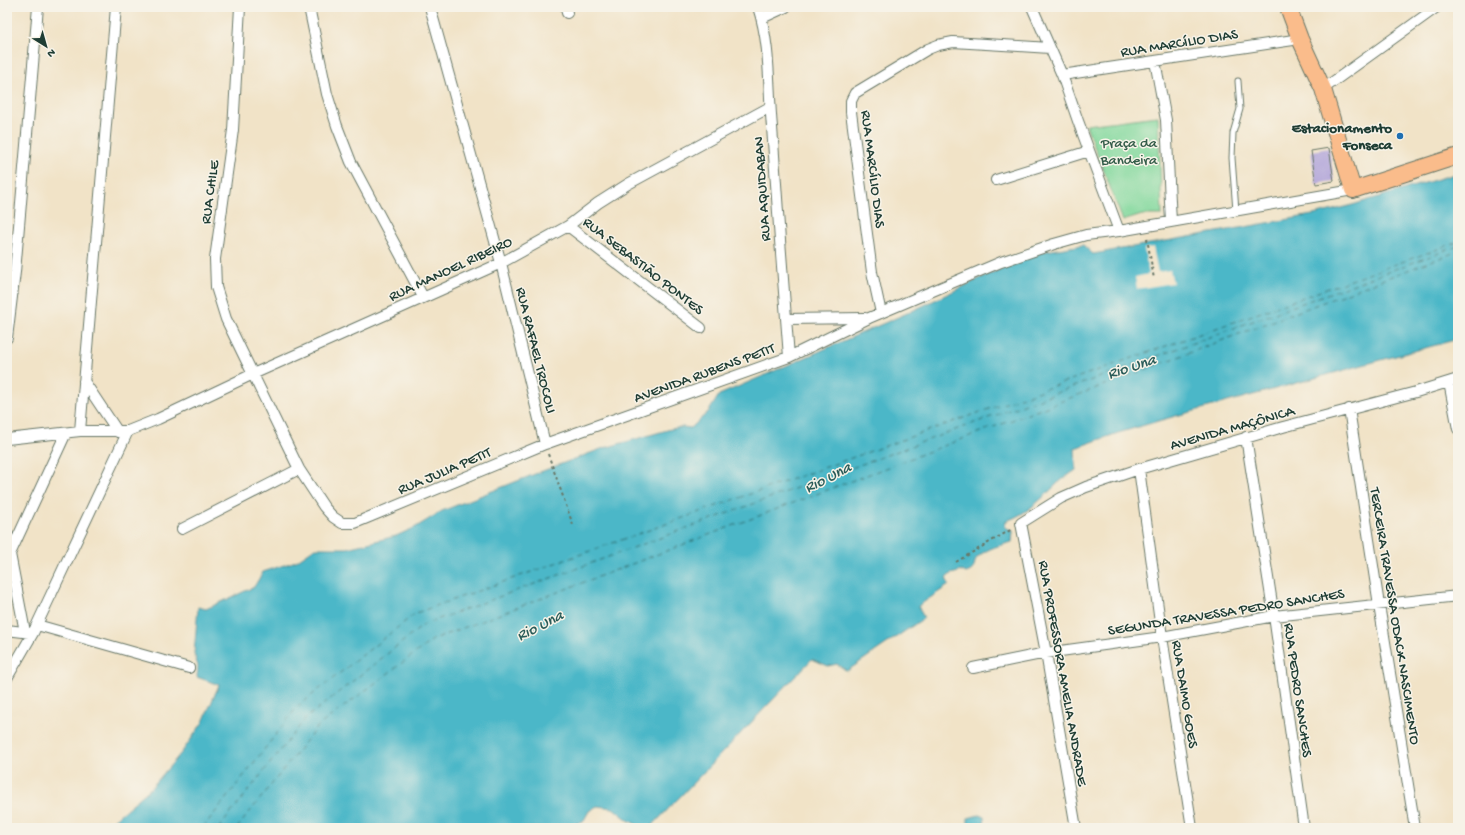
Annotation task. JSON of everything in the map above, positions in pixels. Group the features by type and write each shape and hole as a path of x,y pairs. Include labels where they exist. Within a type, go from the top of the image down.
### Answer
{"main road":[{"path":"1288,7 1300,39 1323,89 1353,190 1458,156"}],"street":[{"path":"7,338 11,272 38,7"},
{"path":"80,431 116,7"},
{"name":"RUA CHILE","path":"240,7 233,130 215,259 216,287 226,319 299,469 316,496 333,517 342,523 355,523"},
{"path":"309,7 327,94 337,126 351,162 423,297"},
{"name":"RUA RAFAEL TROCOLI","path":"430,7 501,263 545,444"},
{"name":"RUA AQUIDABAN","path":"758,7 762,18 767,44 770,107 789,357"},
{"path":"762,18 786,7"},
{"path":"1032,7 1062,74 1088,151 1119,231 1353,190"},
{"path":"1323,89 1436,7"},
{"name":"RUA MARCÍLIO DIAS","path":"1062,74 1300,39"},
{"name":"RUA MARCÍLIO DIAS","path":"881,314 872,272 851,112 852,98 855,93 928,49 938,45 958,42 1050,48"},
{"path":"1155,61 1166,120 1171,222"},
{"name":"RUA MANOEL RIBEIRO","path":"123,432 158,419 253,374 501,263 568,226 628,184 770,107"},
{"path":"996,180 1088,151"},
{"name":"RUA SEBASTIÃO PONTES","path":"568,226 701,328"},
{"name":"AVENIDA RUBENS PETIT","path":"545,444 789,357 869,318 1002,262 1054,244 1086,235 1119,231"},
{"name":"AVENIDA RUBENS PETIT","path":"786,319 869,318"},
{"path":"84,381 123,432"},
{"path":"1454,381 1458,429"},
{"name":"AVENIDA MAÇÔNICA","path":"1021,523 1061,498 1086,487 1139,469 1246,437 1454,381"},
{"name":"TERCEIRA TRAVESSA ODACK NASCIMENTO","path":"1349,409 1415,828"},
{"path":"7,439 80,431 123,432"},
{"path":"7,678 32,630 123,432"},
{"path":"10,554 66,433"},
{"name":"RUA PEDRO SANCHES","path":"1246,437 1274,616 1304,828"},
{"name":"RUA JULIA PETIT","path":"355,523 545,444"},
{"path":"182,529 299,469"},
{"name":"RUA DAIMO GOES","path":"1139,469 1162,637 1192,828"},
{"name":"RUA PROFESSORA AMELIA ANDRADE","path":"1021,523 1046,653 1076,828"},
{"path":"7,533 10,554 32,630"},
{"name":"SEGUNDA TRAVESSA PEDRO SANCHES","path":"974,668 1046,653 1162,637 1274,616 1458,596"},
{"path":"7,630 32,630 189,668"}],"lane":[{"path":"1236,211 1232,158 1233,133 1240,109 1238,82"}],"path":[{"path":"1145,227 1154,279"},
{"path":"545,444 573,525"},
{"path":"956,562 1021,523"}],"green space":[{"name":"Praça da Bandeira","path":"1158,116 1162,215 1142,215 1123,221 1086,125"}],"water":[{"name":"Rio Una","path":"1458,173 1458,339 1165,419 1075,448 1076,470 1058,483 1028,510 1006,521 1005,527 1013,531 1012,542 995,547 983,553 975,561 972,570 966,573 962,571 951,574 946,578 949,585 918,606 924,618 847,671 837,664 828,666 812,659 651,827 641,827 628,820 613,808 597,806 589,811 583,822 557,828 104,828 151,788 182,752 203,722 219,685 197,677 198,666 194,654 198,607 206,609 254,587 263,572 296,561 315,548 347,548 396,536 416,527 442,511 601,449 671,429 683,427 691,428 709,411 719,395 912,311 987,275 1040,252 1083,245 1093,254 1318,214"},
{"path":"979,815 984,817 985,828 958,828 968,826 968,818"}],"pier":[{"path":"1153,247 1158,272 1170,270 1173,283 1137,289 1135,277 1149,274 1144,249"}],"building":[{"path":"1329,148 1334,181 1316,184 1311,151"}],"ferry route":[{"path":"203,828 298,706 416,613 1458,242"},
{"path":"219,828 306,718 425,624 1458,246"},
{"path":"237,828 318,726 434,639 1458,251"}],"place":[{"name":"Estacionamento Fonseca","path":"1400,136"}]}
